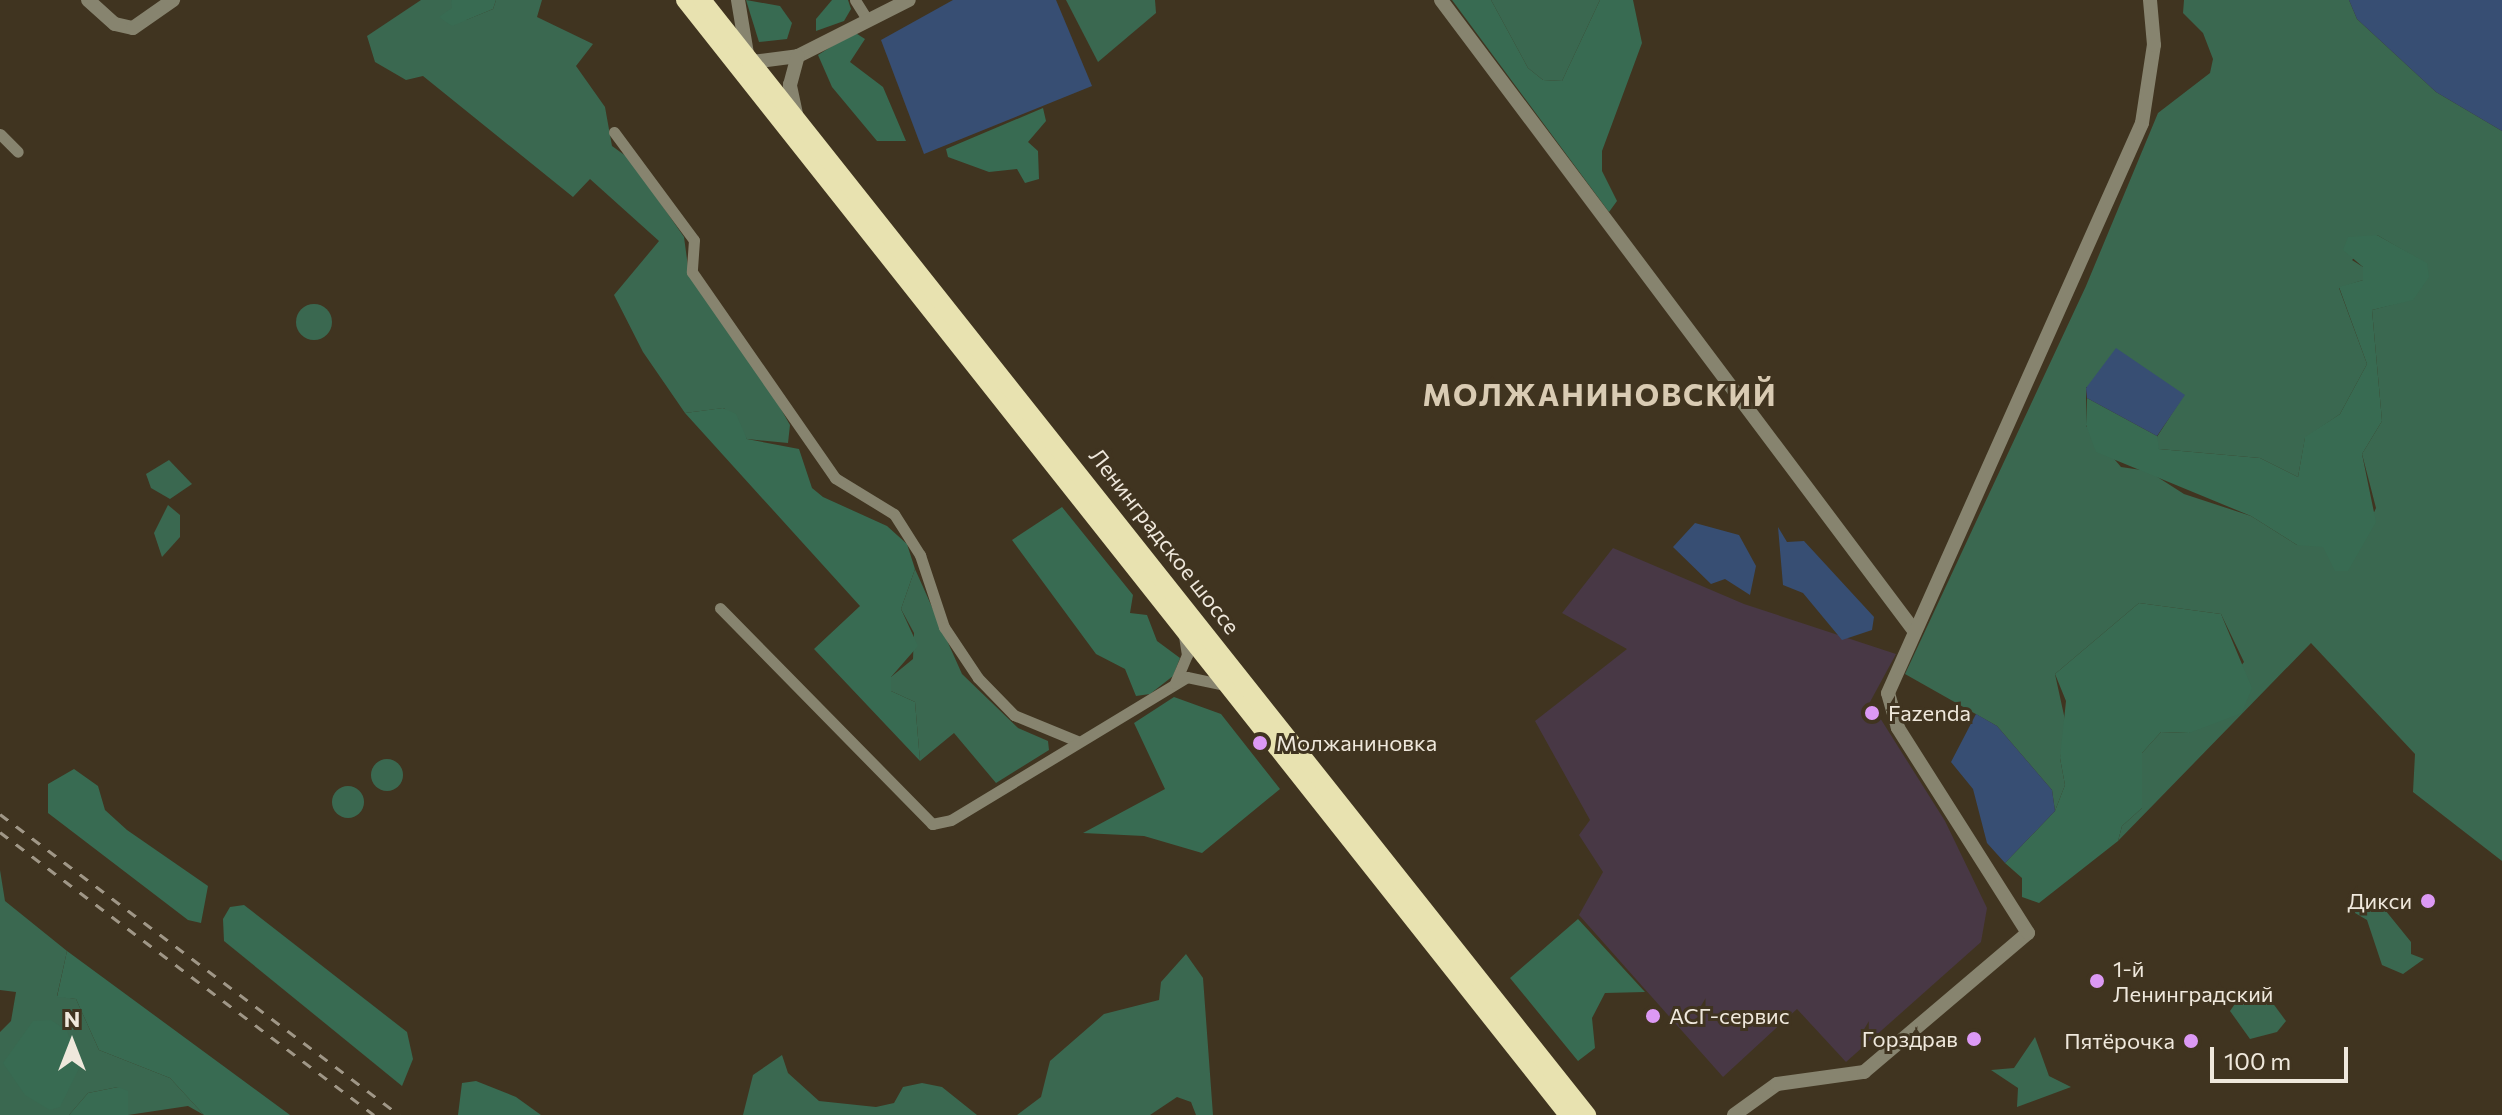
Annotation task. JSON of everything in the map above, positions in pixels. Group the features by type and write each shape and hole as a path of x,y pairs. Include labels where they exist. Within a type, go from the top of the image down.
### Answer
{"highway":[{"name":"Ленинградское шоссе","path":"685,0 1568,1115"},
{"name":"Ленинградское шоссе","path":"702,0 1587,1115"}],"street":[{"path":"88,0 115,24 141,26 173,0"},
{"path":"738,0 750,60 798,56 909,0"},
{"path":"855,0 867,19"},
{"path":"1441,0 1913,629"},
{"path":"1734,1115 1777,1084 1864,1072 2028,933 1892,716 1888,693 1913,629 2142,123 2154,45 2150,0"},
{"path":"797,118 790,85 798,56"},
{"path":"614,132 694,240 692,272 835,478 894,514 920,555 944,627 978,678 1014,715 1077,741"},
{"path":"0,134 18,152"},
{"path":"720,608 826,723 853,739 923,821 951,820 1175,684 1197,676 1234,692"},
{"path":"1175,617 1187,655 1175,684"}],"shaded area":[{"path":"1613,548 1744,604 1896,654 1870,702 1945,821 1987,908 1981,942 1846,1062 1797,1009 1723,1077 1579,915 1603,872 1579,835 1590,820 1535,721 1627,649 1562,613"}],"green space":[{"path":"421,0 451,0 466,20 493,9 496,0 542,0 537,17 593,44 576,66 605,107 612,146 630,159 684,237 689,274 760,372 790,425 788,443 747,439 724,408 685,413 643,352 614,295 659,241 590,179 573,197 423,76 406,80 375,62 367,36"},
{"path":"451,0 496,0 493,9 452,26 439,17 452,8"},
{"path":"746,0 780,6 792,23 787,39 759,42"},
{"path":"832,0 848,0 851,9 844,21 816,31 816,19"},
{"path":"1066,0 1155,0 1156,13 1098,62"},
{"path":"1452,0 1491,0 1528,68 1543,80 1562,81 1600,0 1633,0 1642,43 1602,151 1602,171 1617,201 1609,212"},
{"path":"1491,0 1600,0 1562,81 1543,80 1528,68"},
{"path":"2184,0 2349,0 2357,19 2436,92 2502,131 2502,861 2413,792 2415,754 2311,643 2118,841 2122,826 2142,808 2142,753 2161,732 2189,733 2244,662 2221,614 2139,603 2055,674 2067,729 2060,758 2065,785 2055,811 2052,790 1997,726 1905,674 2086,286 2158,113 2210,73 2213,59 2203,33 2183,13","holes":["2377,235 2427,264 2413,299 2372,310 2382,421 2362,454 2376,508 2359,545 2297,545 2251,516 2184,494 2148,471 2121,467 2086,426 2086,387 2184,395 2153,443 2159,449 2260,458 2298,477 2305,438 2340,414 2367,364 2339,288 2363,280 2363,267 2352,260"]},
{"path":"854,32 865,39 850,62 883,87 906,141 877,141 832,87 818,55"},
{"path":"1043,108 1046,121 1028,142 1038,151 1039,179 1025,183 1017,169 989,172 948,157 946,149"},
{"path":"2377,235 2427,263 2429,277 2413,300 2372,310 2382,421 2362,454 2376,522 2348,571 2335,571 2323,547 2297,545 2251,516 2096,452 2086,425 2087,398 2157,436 2159,449 2260,458 2298,477 2305,437 2340,414 2367,364 2339,287 2363,280 2363,267 2343,250 2348,237"},
{"path":"314,304 327,309 332,322 327,335 314,340 301,335 296,322 301,309"},
{"path":"723,408 736,414 747,439 799,449 812,488 823,497 887,526 907,544 915,569 901,609 918,646 891,677 891,691 915,702 920,761 814,649 860,606 685,413"},
{"path":"169,460 192,484 170,499 151,488 146,474"},
{"path":"168,505 180,515 180,537 162,557 154,533"},
{"path":"1062,507 1133,595 1130,613 1147,615 1157,641 1180,658 1173,676 1150,694 1136,696 1125,669 1096,654 1012,540"},
{"path":"915,569 962,674 1018,728 1048,741 1049,750 996,783 954,733 920,761 915,702 891,691 891,677 913,659 914,633 901,609"},
{"path":"2139,603 2221,614 2252,688 2242,713 2189,733 2161,732 2142,753 2142,808 2122,826 2118,841 2039,903 2022,897 2022,878 2005,863 2055,811 2065,785 2060,758 2066,701 2055,674"},
{"path":"1174,697 1221,714 1280,789 1202,853 1144,836 1083,833 1165,789 1134,723"},
{"path":"387,759 398,764 403,775 398,786 387,791 376,786 371,775 376,764"},
{"path":"74,769 98,786 105,810 127,830 208,886 201,923 188,920 48,813 48,784"},
{"path":"348,786 359,791 364,802 359,813 348,818 337,813 332,802 337,791"},
{"path":"0,870 5,901 67,951 57,996 76,999 99,1050 170,1078 204,1115 188,1106 128,1115 118,1087 88,1093 69,1115 0,1115 0,1032 11,1021 16,992 0,990"},
{"path":"2358,898 2377,900 2411,942 2411,954 2424,959 2403,974 2382,965 2367,920 2355,913"},
{"path":"244,905 407,1032 413,1059 402,1086 224,941 223,919 230,907"},
{"path":"1578,919 1645,992 1605,993 1592,1018 1595,1048 1578,1061 1510,978"},
{"path":"67,951 290,1115 204,1115 170,1078 99,1050 76,999 57,997"},
{"path":"1186,954 1203,978 1213,1115 1196,1115 1191,1102 1177,1097 1150,1115 1017,1115 1041,1097 1050,1061 1104,1014 1159,1000 1161,982"},
{"path":"2263,990 2286,1021 2277,1032 2250,1039 2230,1011 2241,995"},
{"path":"51,1020 67,1031 80,1066 60,1107 50,1110 25,1095 3,1063 33,1021"},
{"path":"2035,1037 2049,1076 2071,1087 2017,1107 2018,1088 1991,1070 2014,1068"},
{"path":"782,1055 788,1073 819,1101 876,1107 894,1103 903,1087 922,1083 942,1087 977,1115 743,1115 753,1075"},
{"path":"476,1081 516,1097 541,1115 458,1115 462,1083"},
{"path":"118,1087 128,1091 128,1115 69,1115 88,1093"}],"water":[{"path":"953,0 1056,0 1092,86 924,154 881,40"},
{"path":"2349,0 2502,0 2502,131 2436,92 2357,19"},
{"path":"2116,348 2185,395 2157,436 2087,398 2086,388"},
{"path":"1695,523 1739,535 1756,566 1750,595 1725,579 1711,584 1673,547"},
{"path":"1778,527 1787,542 1804,541 1874,617 1872,630 1842,640 1803,593 1783,585"},
{"path":"1976,714 1997,726 2052,790 2055,811 2005,863 1987,843 1973,789 1951,762"}],"railway":[{"path":"0,814 399,1115"},
{"path":"0,832 374,1115"}],"place":[{"name":"Fazenda","path":"1872,713"},
{"name":"Молжаниновка","path":"1260,743"},
{"name":"Дикси","path":"2428,901"},
{"name":"1-й Ленинградский","path":"2097,981"},
{"name":"АСГ-сервис","path":"1653,1016"},
{"name":"Горздрав","path":"1974,1039"},
{"name":"Пятёрочка","path":"2191,1041"}],"district":[{"name":"МОЛЖАНИНОВСКИЙ","path":"1600,394"}]}
